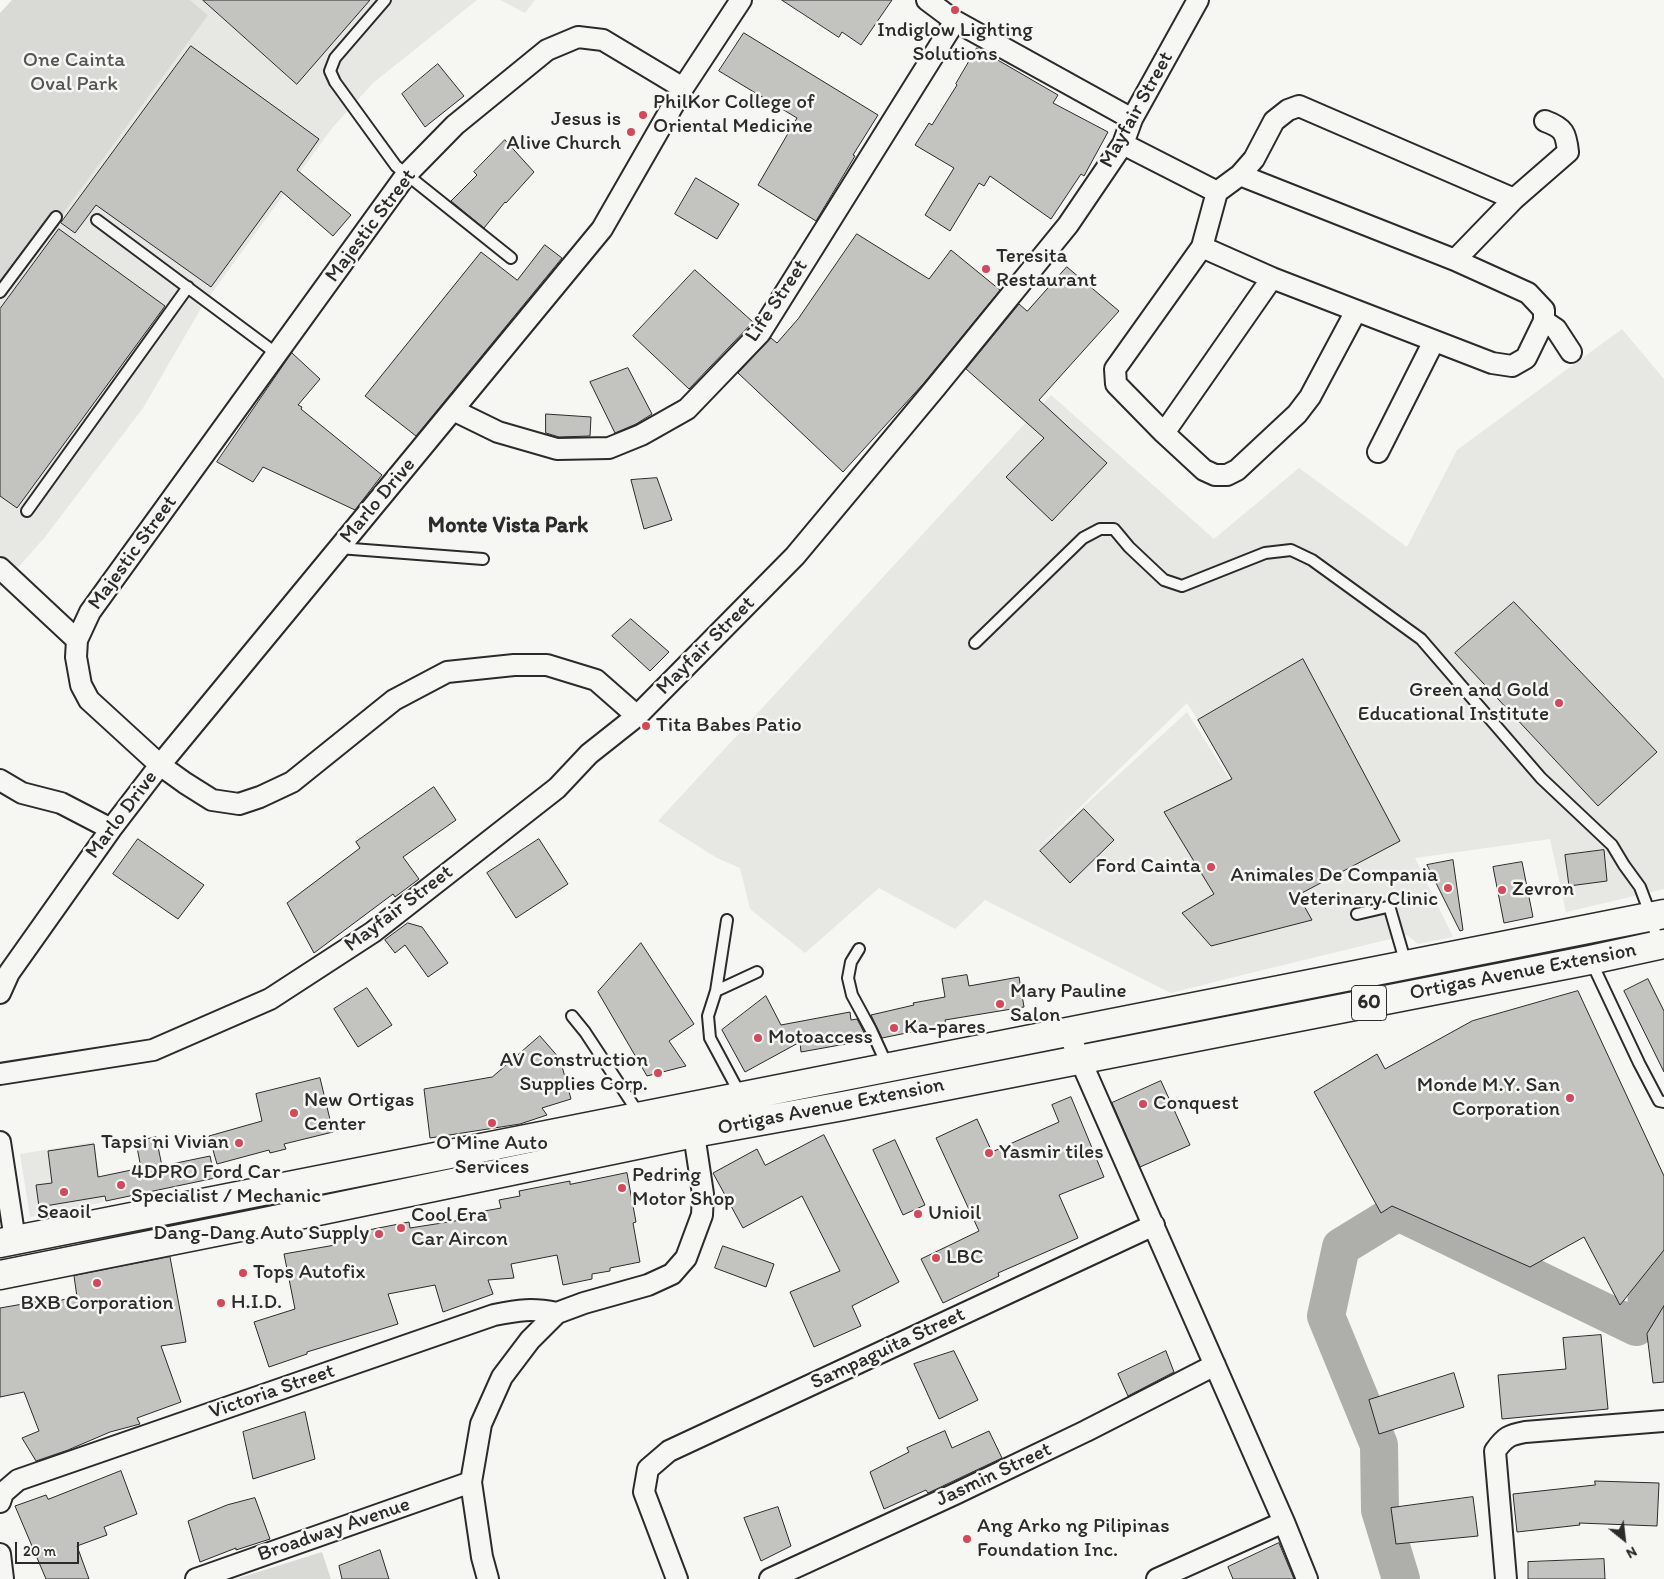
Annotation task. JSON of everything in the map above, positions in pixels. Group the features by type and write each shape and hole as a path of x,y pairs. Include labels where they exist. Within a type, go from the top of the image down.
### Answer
{"main road":[{"name":"Ortigas Avenue Extension","path":"8,1242 640,1116 692,1120 741,1097 1658,915"},
{"name":"Ortigas Avenue Extension","path":"0,1275 260,1223 692,1120 852,1105 1590,960 1661,944"},
{"path":"254,1193 260,1223"}],"street":[{"name":"Marlo Drive","path":"0,991 9,973 111,829 160,765 602,229 684,88 741,0"},
{"path":"927,0 955,20 1132,120"},
{"name":"Mayfair Street","path":"0,1074 153,1050 270,999 373,932 557,788 589,754 637,716 795,556 1068,225 1123,144 1132,120 1198,0"},
{"name":"Life Street","path":"453,410 498,432 557,449 609,448 641,435 687,409 760,333 955,20"},
{"name":"Majestic Street","path":"637,716 596,680 547,665 514,665 447,672 394,700 292,782 260,797 239,804 212,800 185,783 160,765 89,700 81,685 79,676 76,657 77,640 90,612 406,175 455,125 547,50 578,37 603,40 684,88"},
{"path":"1356,311 1310,397 1297,414 1237,470 1227,475 1215,475 1204,470 1116,384 1115,369 1202,247 1217,192 1240,175 1254,159 1274,121 1288,110 1299,106 1514,199"},
{"path":"1455,260 1514,199 1568,152 1567,138 1558,126 1545,121"},
{"path":"1123,144 1217,192"},
{"path":"1202,247 1272,278 1492,363 1512,366 1526,358 1544,321 1544,310 1528,294 1455,260 1240,175"},
{"path":"1164,433 1272,278"},
{"path":"1544,321 1556,329 1571,352"},
{"path":"1378,452 1434,341"},
{"path":"0,568 77,640"},
{"path":"0,780 22,793 61,803 111,829"},
{"path":"1068,1032 1284,1522 1307,1579"},
{"path":"488,1579 482,1557 471,1482 480,1424 502,1377 530,1340 557,1312 648,1285 672,1274 686,1258 702,1215 703,1194 692,1120"},
{"path":"0,1142 8,1242"},
{"name":"Sampaguita Street","path":"677,1579 644,1492 648,1469 669,1451 1154,1225"},
{"name":"Victoria Street","path":"0,1502 3,1493 18,1480 494,1315 521,1310 557,1312"},
{"name":"Jasmin Street","path":"770,1579 956,1494 1086,1431 1215,1365"},
{"path":"1506,1579 1495,1450 1503,1439 1513,1434 1525,1432 1664,1421"},
{"name":"Broadway Avenue","path":"196,1579 471,1482"},
{"path":"1157,1579 1284,1522"},
{"path":"0,1554 3,1579"}],"lane":[{"path":"385,0 335,58 330,71 335,82 396,166 511,258"},
{"path":"0,292 56,217"},
{"path":"97,220 278,354"},
{"path":"27,511 188,287"},
{"path":"975,643 1083,538 1100,529 1114,529 1129,547 1164,580 1182,586 1265,553 1291,550 1312,560 1421,639 1541,778 1612,845 1658,915 1661,944"},
{"path":"339,548 483,559"},
{"path":"1357,914 1387,907 1390,909 1406,965"},
{"path":"726,920 716,991 708,1016 710,1038 741,1097"},
{"path":"859,949 851,962 848,978 852,995 889,1068"},
{"path":"1590,960 1638,1063 1660,1101 1664,1102"},
{"path":"716,991 757,972"},
{"path":"572,1016 585,1032 640,1116"}],"shaded area":[{"path":"190,0 477,0 373,83 333,127 203,305 143,408 45,537 0,588 0,300 207,15"},
{"path":"500,0 535,0 525,13"},
{"path":"1622,329 1664,379 1664,889 1566,912 1550,839 1415,858 1453,937 1418,944 1407,935 1171,993 985,900 955,929 879,888 805,953 750,909 740,868 717,858 658,821 1051,395 1214,539 1299,468 1407,547 1457,450","holes":["1187,703 1309,914 1230,780 1187,712 1033,853"]},
{"path":"94,1142 104,1202 30,1217 20,1154"}],"green space":[{"name":"One Cainta Oval Park","path":"12,0 190,0 208,15 0,300 0,13"},
{"path":"322,1552 331,1579 236,1579"}],"building":[{"path":"203,0 370,0 297,84"},
{"path":"782,0 892,0 861,45 842,32 839,37"},
{"path":"744,33 878,115 816,221 758,185 797,118 719,71"},
{"path":"191,46 319,139 297,170 351,215 333,236 281,191 211,287 96,205 75,233 61,223"},
{"path":"977,48 1058,95 1053,103 1108,132 1084,176 1081,174 1051,219 990,176 984,186 979,183 950,231 925,215 954,168 915,145 929,123 932,125"},
{"path":"438,64 464,96 425,127 402,94"},
{"path":"505,140 534,172 505,202 484,228 451,201 477,175 474,172"},
{"path":"696,178 739,204 717,239 675,214"},
{"path":"59,229 165,306 17,508 0,496 0,309"},
{"path":"857,234 929,279 951,250 1000,290 923,384 843,472 738,373 771,338 777,343 798,319"},
{"path":"545,245 562,258 416,436 365,396 481,252 517,280"},
{"path":"1067,267 1119,311 1039,400 1107,463 1052,521 1006,477 1044,438 966,369 1019,304 1027,311"},
{"path":"695,270 753,322 689,389 633,336"},
{"path":"292,353 320,379 298,405 382,475 355,510 263,467 253,482 217,462"},
{"path":"628,368 652,414 636,424 615,433 590,382"},
{"path":"546,414 591,417 590,436 559,437 546,433"},
{"path":"657,478 672,520 644,529 631,480"},
{"path":"1514,602 1657,752 1598,806 1455,653"},
{"path":"631,619 669,652 650,671 612,636"},
{"path":"1303,659 1400,841 1298,895 1312,920 1211,946 1182,913 1214,894 1164,812 1232,779 1198,720"},
{"path":"434,787 456,820 403,857 419,879 395,897 393,894 314,953 287,903 360,848 356,842"},
{"path":"1084,809 1114,840 1070,883 1040,851"},
{"path":"138,839 204,885 178,919 113,874"},
{"path":"539,839 568,884 516,918 487,873"},
{"path":"1604,850 1607,881 1569,886 1565,855"},
{"name":"Animales De Compania Veterinary Clinic","path":"1453,860 1463,930 1460,931 1427,865"},
{"path":"1522,862 1533,917 1504,923 1493,867"},
{"path":"408,923 422,927 448,963 428,977 405,945 395,953 385,940"},
{"path":"641,943 694,1024 669,1041 686,1066 647,1076 598,992"},
{"path":"967,975 969,986 1019,977 1024,1007 945,1020 946,1025 882,1038 871,1015 914,1005 913,1003 945,997 942,979"},
{"path":"1648,979 1664,1011 1664,1072 1624,991"},
{"path":"367,988 392,1025 358,1047 334,1009"},
{"path":"1578,991 1664,1176 1664,1250 1620,1305 1584,1237 1530,1267 1392,1206 1381,1213 1314,1092 1377,1054 1385,1069 1472,1021"},
{"path":"766,996 781,1025 850,1012 851,1020 857,1019 868,1040 801,1052 800,1042 745,1072 722,1030"},
{"path":"540,1036 560,1059 571,1099 542,1108 547,1115 520,1124 430,1138 424,1089 492,1077"},
{"name":"New Ortigas Center","path":"320,1078 333,1132 284,1144 286,1149 270,1153 269,1150 217,1164 209,1136 262,1121 256,1094"},
{"path":"1161,1081 1190,1145 1140,1167 1112,1103"},
{"path":"1071,1097 1104,1177 1059,1195 1078,1238 998,1273 999,1276 943,1303 921,1259 979,1231 936,1138 977,1119 992,1152 1059,1122 1052,1105"},
{"path":"824,1135 899,1282 852,1306 861,1326 814,1347 790,1292 840,1271 802,1196 743,1228 713,1173 757,1149 765,1165"},
{"path":"156,1137 162,1166 210,1156 215,1178 106,1201 105,1196 39,1207 36,1185 52,1183 48,1151 94,1144 98,1177 141,1168 136,1142"},
{"path":"895,1140 925,1205 903,1215 873,1150"},
{"path":"627,1173 636,1222 633,1223 640,1262 610,1268 610,1271 592,1274 592,1279 563,1285 557,1255 511,1264 514,1278 488,1280 493,1294 443,1312 435,1285 388,1294 398,1324 307,1352 307,1354 269,1367 254,1322 295,1309 284,1254 335,1245 334,1242 353,1237 353,1233 409,1222 410,1228 474,1218 473,1213 501,1208 499,1200 520,1196 519,1191"},
{"path":"723,1246 774,1264 766,1287 715,1268"},
{"path":"170,1257 186,1342 161,1346 181,1402 137,1418 140,1424 110,1432 36,1461 22,1438 39,1431 24,1392 0,1397 0,1308 40,1301 41,1304 77,1297 74,1276"},
{"path":"1664,1306 1664,1382 1653,1383 1647,1334"},
{"path":"1601,1335 1608,1409 1502,1419 1498,1375 1566,1369 1563,1338"},
{"path":"954,1351 978,1400 939,1419 914,1364"},
{"path":"1166,1351 1174,1372 1128,1396 1118,1374"},
{"path":"1454,1373 1464,1407 1379,1434 1369,1400"},
{"path":"305,1412 315,1459 253,1479 243,1432"},
{"path":"945,1431 952,1448 989,1431 1002,1458 928,1493 926,1490 884,1509 870,1472 909,1452 907,1448"},
{"path":"121,1471 137,1514 104,1527 107,1535 77,1546 89,1579 46,1579 15,1506 46,1495 48,1499"},
{"path":"1595,1481 1659,1483 1657,1526 1579,1523 1580,1525 1517,1532 1513,1494 1595,1485"},
{"path":"1473,1497 1478,1536 1396,1544 1391,1508"},
{"path":"255,1498 270,1539 236,1550 236,1548 200,1562 188,1521 227,1505"},
{"path":"778,1507 791,1546 761,1561 744,1518"},
{"path":"1279,1543 1294,1579 1233,1579 1228,1567"},
{"path":"380,1550 389,1579 342,1579 339,1566"},
{"path":"1604,1559 1605,1579 1528,1579 1528,1562"}],"waterway":[{"path":"1401,1579 1380,1510 1379,1445 1326,1316 1341,1247 1398,1212 1636,1327 1647,1312 1646,1278 1664,1255"}],"place":[{"name":"Indiglow Lighting Solutions","path":"955,10"},
{"name":"PhilKor College of Oriental Medicine","path":"643,115"},
{"name":"Jesus is Alive Church","path":"631,132"},
{"name":"Teresita Restaurant","path":"986,269"},
{"name":"Green and Gold Educational Institute","path":"1559,703"},
{"name":"Tita Babes Patio","path":"646,726"},
{"name":"Ford Cainta","path":"1211,867"},
{"name":"Animales De Compania Veterinary Clinic","path":"1448,888"},
{"name":"Zevron","path":"1502,890"},
{"name":"Mary Pauline Salon","path":"1000,1004"},
{"name":"Ka-pares","path":"894,1028"},
{"name":"Motoaccess","path":"758,1038"},
{"name":"AV Construction Supplies Corp.","path":"658,1073"},
{"name":"Monde M.Y. San Corporation","path":"1570,1098"},
{"name":"Conquest","path":"1143,1104"},
{"name":"New Ortigas Center","path":"294,1113"},
{"name":"O Mine Auto Services","path":"492,1123"},
{"name":"Tapsi ni Vivian","path":"239,1143"},
{"name":"Yasmir tiles","path":"989,1153"},
{"name":"4DPRO Ford Car Specialist / Mechanic","path":"121,1185"},
{"name":"Pedring Motor Shop","path":"622,1188"},
{"name":"Seaoil","path":"64,1192"},
{"name":"Unioil","path":"918,1214"},
{"name":"Cool Era Car Aircon","path":"401,1228"},
{"name":"Dang-Dang Auto Supply","path":"379,1234"},
{"name":"LBC","path":"936,1258"},
{"name":"Tops Autofix","path":"243,1273"},
{"name":"BXB Corporation","path":"97,1283"},
{"name":"H.I.D.","path":"221,1303"},
{"name":"Ang Arko ng Pilipinas Foundation Inc.","path":"967,1539"}],"district":[{"name":"Monte Vista Park","path":"508,526"}]}
